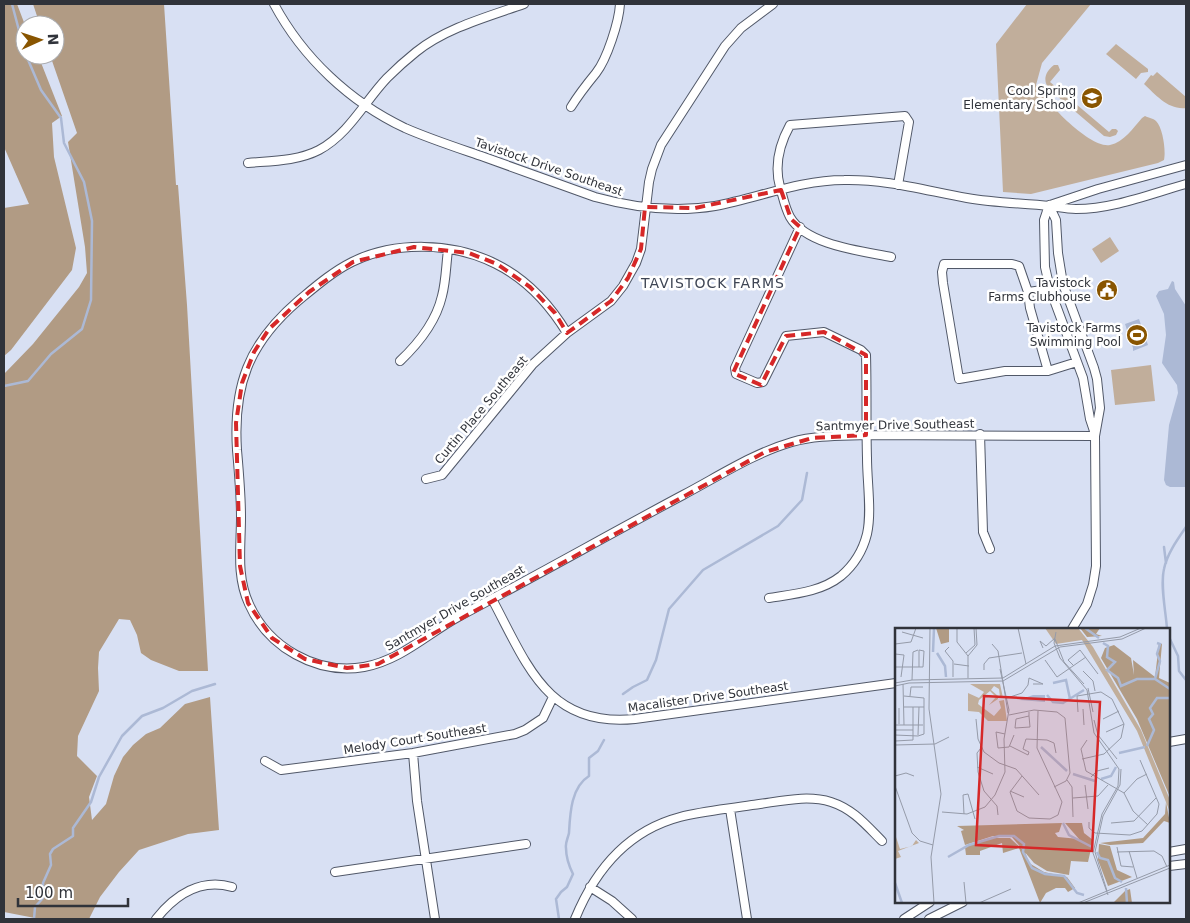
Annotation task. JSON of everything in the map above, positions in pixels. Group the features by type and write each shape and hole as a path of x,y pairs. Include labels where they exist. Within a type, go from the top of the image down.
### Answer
{"street":[{"name":"Tavistock Drive Southeast","path":"274,4 307,53 334,81 365,105 405,128 595,197 618,203 667,209 694,208 725,204 813,182 858,179 1002,203 1049,205 1073,209 1125,202 1186,187"},
{"path":"248,163 286,159 318,151 338,136 353,121 387,78 431,41 461,27 524,4"},
{"path":"570,106 588,80 597,72 612,41 620,4"},
{"name":"Curtin Place Southeast","path":"426,478 442,475 533,364 567,333 611,302 636,264 641,249 645,207 652,169 661,145 725,46 741,28 773,4"},
{"path":"890,257 818,240 791,219 778,178 777,162 790,125 905,116 909,122 898,185"},
{"name":"Tavistock Drive Southeast","path":"1049,205 1098,189 1186,165"},
{"path":"1049,205 1044,220 1045,267 1050,289 1086,391 1090,420 1095,436"},
{"path":"1049,205 1056,220 1058,254 1063,284 1097,379 1100,408 1095,436 1095,575 1087,604 1073,628"},
{"path":"769,598 823,587 842,575 858,557 869,523 866,355 861,350 824,332 786,336 763,382 757,383 736,374 735,368 800,227"},
{"name":"Santmyer Drive Southeast","path":"567,333 555,313 539,296 510,272 497,264 469,253 427,247 402,248 353,262 333,273 287,310 269,329 254,352 242,384 236,413 241,520 240,575 254,614 280,646 318,664 347,668 362,667 392,658 448,623 765,452 812,438 866,435 980,434 1095,436"},
{"path":"400,361 423,337 438,310 442,296 448,250"},
{"path":"1048,371 1030,308 1028,292 1021,270 1016,264 953,262 944,264 942,272 943,283 960,379 1005,371 1048,371 1077,362"},
{"path":"1028,292 1050,289"},
{"path":"980,434 983,532 990,549"},
{"name":"Macalister Drive Southeast","path":"492,599 534,675 553,697 582,713 595,717 626,720 895,683"},
{"name":"Melody Court Southeast","path":"265,761 281,770 413,753 515,734 543,718 553,697"},
{"path":"1170,742 1186,739"},
{"path":"413,753 417,801 435,919"},
{"path":"575,919 590,887 602,869 619,851 647,831 680,817 801,798 822,800 848,809 860,818 882,841"},
{"path":"730,808 748,919"},
{"path":"335,872 526,844"},
{"path":"1170,852 1186,849"},
{"path":"1170,866 1186,864"},
{"path":"156,919 173,901 194,888 220,883 232,887"},
{"path":"590,887 612,900 632,919"},
{"path":"904,919 928,903"},
{"path":"929,919 961,903"}],"highlighted area":[{"path":"781,190 791,219 800,227 733,373 761,385 786,336 824,332 866,355 866,435 812,438 765,452 378,664 347,668 305,659 272,638 248,603 240,566 236,423 242,383 254,352 269,329 309,292 353,262 414,247 469,253 497,264 530,287 555,313 567,333 611,301 628,278 641,249 645,207 695,208"}],"shaded area":[{"path":"4,4 17,4 21,15 15,15 15,65 42,65 62,116 52,123 54,157 76,248 72,270 11,350 4,356 4,208 29,204 4,147"},
{"path":"33,4 164,4 176,185 178,185 187,305 208,671 179,671 151,660 141,653 137,635 130,620 119,619 99,652 99,691 78,736 77,756 97,776 89,797 92,820 106,804 114,776 123,757 133,745 146,734 160,728 185,704 210,697 219,830 188,834 139,850 100,897 89,919 40,919 4,912 4,374 33,344 79,287 87,273 85,247 68,142 77,133 53,65 65,65 65,15 37,15"},
{"path":"1027,4 1091,4 1042,63 1036,85 1049,102 1080,132 1101,144 1110,145 1120,141 1145,116 1154,119 1162,134 1164,160 1031,194 1003,192 996,44"},
{"path":"1116,44 1148,69 1148,72 1141,73 1136,79 1106,54"},
{"path":"1054,65 1058,65 1060,70 1050,82 1109,132 1112,129 1116,129 1118,131 1116,135 1104,136 1050,90 1045,80 1048,71"},
{"path":"1157,72 1186,97 1186,108 1174,107 1168,104 1144,84 1151,75 1153,76"},
{"path":"1110,237 1119,251 1101,263 1092,249"},
{"path":"1151,365 1155,401 1115,405 1111,370"}],"water":[{"path":"1172,281 1186,306 1186,487 1170,487 1166,485 1164,480 1169,425 1178,393 1177,385 1162,363 1166,335 1164,314 1156,296 1159,291 1168,289"},
{"name":"Tavistock Farms Swimming Pool","path":"1139,319 1148,345 1133,351 1125,324"}],"waterway":[{"path":"12,4 15,15"},
{"path":"4,386 28,381 51,354 82,329 91,300 92,221 84,182 64,143 61,118 41,90 30,65"},
{"path":"623,694 647,680 656,660 669,609 703,570 778,526 802,500 807,473"},
{"path":"1167,628 1163,591 1165,563 1186,527"},
{"path":"1164,547 1166,563"},
{"path":"1170,639 1178,656 1179,671 1186,680"},
{"path":"34,919 35,907 43,898 43,883 51,865 50,854 53,849 73,836 73,828 91,802 99,777 122,736 142,716 163,708 192,691 215,684"},
{"path":"559,919 556,899 567,887 573,874 568,861 566,842 575,794 578,787 589,776 589,758 598,751 604,740"}],"place":[{"name":"Cool Spring Elementary School","path":"1092,98"},
{"name":"Tavistock Farms Clubhouse","path":"1107,290"},
{"name":"Tavistock Farms Swimming Pool","path":"1137,335"}],"district":[{"name":"TAVISTOCK FARMS","path":"713,283"}]}
